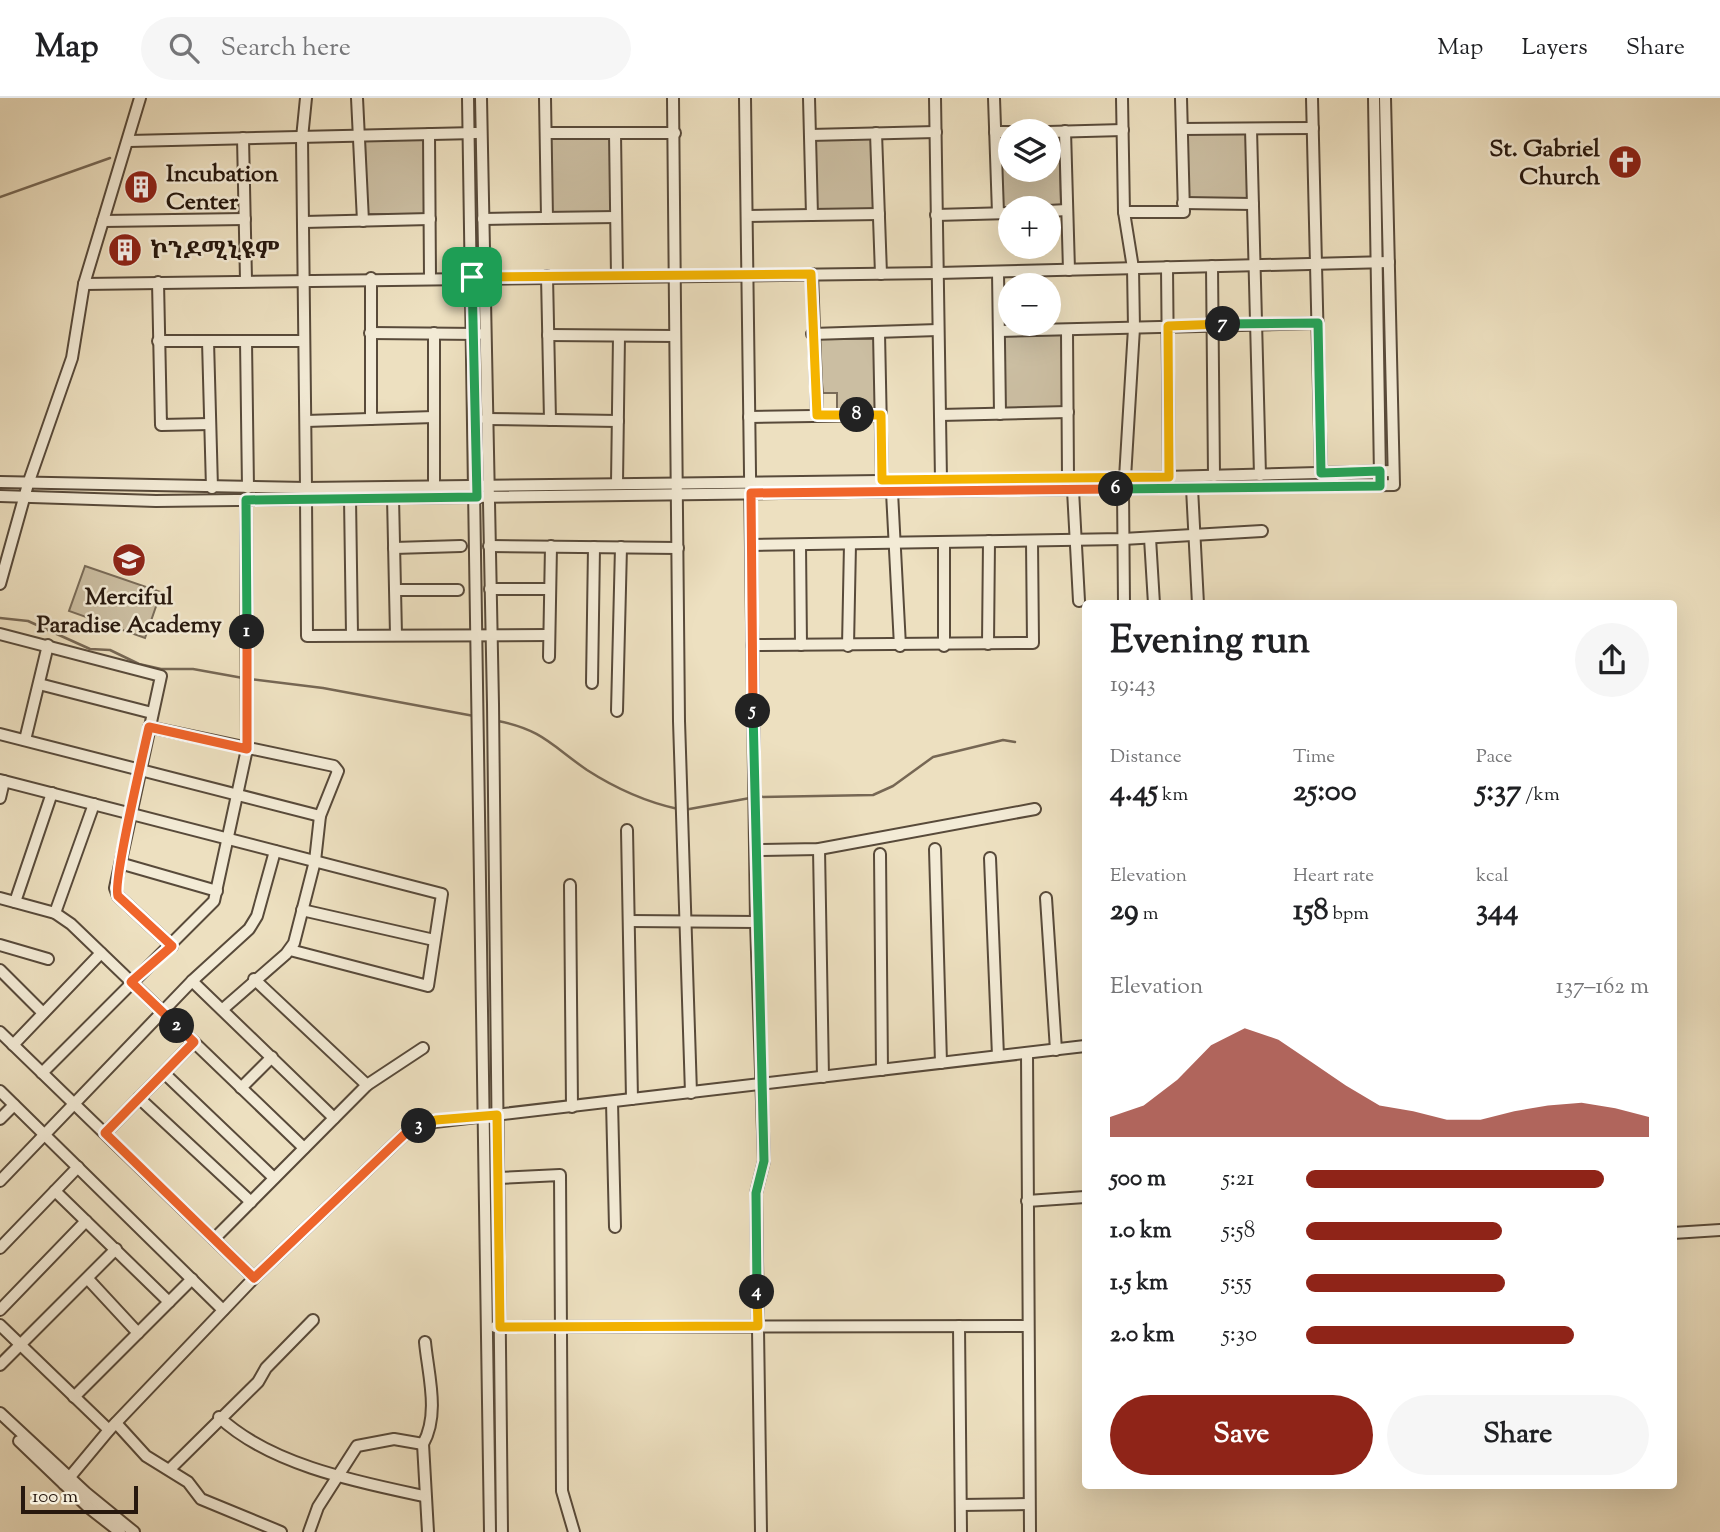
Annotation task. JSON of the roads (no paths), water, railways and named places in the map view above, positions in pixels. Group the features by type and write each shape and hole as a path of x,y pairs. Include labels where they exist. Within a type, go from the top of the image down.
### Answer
{"street":[{"path":"0,584 28,484 72,358 84,284 140,98"},
{"path":"306,98 302,138 307,636 549,635"},
{"path":"357,98 363,221"},
{"path":"468,98 476,133 483,219 488,484 482,497 480,732 494,1327 502,1532"},
{"path":"481,98 476,133 472,277 476,485 482,497 489,546 493,704 491,1115 498,1178 491,1532"},
{"path":"545,98 547,218"},
{"path":"673,98 678,548 691,1093"},
{"path":"745,98 756,922 764,1161 756,1193 761,1532"},
{"path":"808,98 811,215"},
{"path":"934,98 941,480"},
{"path":"994,98 1002,196"},
{"path":"1122,98 1124,212 1133,268 1134,328 1124,484 1124,600"},
{"path":"1124,212 1184,212 1181,98"},
{"path":"1312,98 1321,473"},
{"path":"1374,98 1380,486"},
{"path":"751,488 882,480 1068,478 1192,488 1394,485 1385,98"},
{"path":"1182,129 1313,128"},
{"path":"1251,129 1260,475"},
{"path":"1061,131 1123,130"},
{"path":"1065,131 1069,270"},
{"path":"546,133 675,132"},
{"path":"810,135 936,132"},
{"path":"129,141 476,133"},
{"path":"615,133 617,276"},
{"path":"876,133 881,274"},
{"path":"429,134 430,277"},
{"path":"243,138 246,280"},
{"path":"1183,203 1253,204"},
{"path":"1061,210 1067,210"},
{"path":"936,215 998,213"},
{"path":"747,216 879,214"},
{"path":"483,219 616,217"},
{"path":"103,221 245,219"},
{"path":"304,222 430,219"},
{"path":"84,284 430,277 881,274 1389,262"},
{"path":"1212,266 1214,476"},
{"path":"1167,267 1169,477"},
{"path":"811,274 817,415"},
{"path":"547,276 550,420"},
{"path":"371,278 371,419"},
{"path":"158,282 161,425 210,424"},
{"path":"1061,331 1212,324 1318,323"},
{"path":"812,334 938,330"},
{"path":"1067,331 1068,478"},
{"path":"370,333 485,334"},
{"path":"434,333 434,487"},
{"path":"879,333 882,480"},
{"path":"548,335 675,336"},
{"path":"617,483 619,336"},
{"path":"999,336 1000,414"},
{"path":"158,341 303,341"},
{"path":"208,341 212,488"},
{"path":"42,1073 131,982 172,946 214,901 217,891 226,838 247,749 246,341"},
{"path":"940,415 1068,412"},
{"path":"749,418 881,415"},
{"path":"306,421 434,417"},
{"path":"486,419 618,421"},
{"path":"306,493 350,498 482,497 751,488 892,492 1073,489 1169,477 1393,471"},
{"path":"0,482 212,488 247,494"},
{"path":"0,496 156,501 247,494 488,484 617,483 677,489"},
{"path":"156,487 156,501"},
{"path":"1192,488 1198,600"},
{"path":"1073,489 1079,601"},
{"path":"892,492 900,646"},
{"path":"393,497 396,635"},
{"path":"350,498 352,634"},
{"path":"751,545 1123,539 1262,531"},
{"path":"1150,538 1154,600"},
{"path":"988,643 989,541"},
{"path":"752,645 944,646 1033,643 1032,541"},
{"path":"944,542 944,646"},
{"path":"848,646 850,544"},
{"path":"800,545 801,645"},
{"path":"394,548 461,546"},
{"path":"489,546 678,548"},
{"path":"549,657 551,546"},
{"path":"592,683 594,547"},
{"path":"617,711 621,547"},
{"path":"490,589 550,589"},
{"path":"396,590 458,590"},
{"path":"0,634 161,676 129,813 123,864 115,888 118,896 172,946"},
{"path":"25,740 48,645"},
{"path":"39,684 152,713"},
{"path":"149,727 337,768 339,773 320,816 315,861 290,950 223,1009"},
{"path":"0,734 320,816"},
{"path":"0,798 2,780 442,894 428,986 290,950"},
{"path":"15,902 51,793"},
{"path":"55,913 94,804"},
{"path":"756,850 819,849 1035,809"},
{"path":"627,830 631,921 632,1100"},
{"path":"819,849 822,1077"},
{"path":"935,849 941,1063"},
{"path":"0,1181 192,981 254,922 275,851"},
{"path":"880,854 882,1070"},
{"path":"990,858 998,1056"},
{"path":"123,864 217,891"},
{"path":"570,885 572,1107"},
{"path":"0,898 55,913 101,953 304,1148"},
{"path":"1046,898 1056,1050"},
{"path":"302,910 434,940"},
{"path":"631,921 756,922"},
{"path":"0,945 48,959"},
{"path":"13,1045 101,953"},
{"path":"0,970 43,1013"},
{"path":"254,979 367,1085"},
{"path":"192,981 334,1118"},
{"path":"0,1032 254,1278"},
{"path":"105,1133 194,1042"},
{"path":"66,1480 254,1278 408,1131 436,1120 572,1107 1082,1046"},
{"path":"214,1239 367,1085 423,1048"},
{"path":"1027,1053 1030,1532"},
{"path":"241,1088 272,1056"},
{"path":"164,1073 274,1178"},
{"path":"0,1091 223,1310"},
{"path":"139,1098 251,1202"},
{"path":"612,1102 615,1227"},
{"path":"0,1119 14,1105"},
{"path":"0,1248 78,1167"},
{"path":"498,1178 561,1175 559,1327 562,1491 574,1532"},
{"path":"55,1191 169,1302"},
{"path":"1027,1201 1082,1197"},
{"path":"0,1310 86,1221"},
{"path":"1677,1233 1720,1230"},
{"path":"0,1365 116,1249"},
{"path":"88,1279 138,1333"},
{"path":"74,1397 192,1279"},
{"path":"170,1469 219,1417 258,1382 266,1368 313,1320"},
{"path":"0,1325 74,1397 146,1456 188,1482 201,1499 281,1532"},
{"path":"959,1326 961,1532"},
{"path":"494,1327 1028,1326"},
{"path":"425,1342 432,1416 429,1433 423,1444 428,1532"},
{"path":"0,1413 120,1532"},
{"path":"219,1417 259,1447 289,1461 372,1485 425,1496"},
{"path":"0,1422 66,1480 134,1532"},
{"path":"309,1532 317,1507 357,1446 394,1439 423,1444"},
{"path":"961,1505 1029,1504"}],"waterway":[{"path":"0,197 110,158"},
{"path":"0,618 28,621 90,649 110,650 139,664 161,669 193,669 243,678"},
{"path":"249,679 323,688 474,716"},
{"path":"498,721 537,734 587,770 620,788 678,809"},
{"path":"756,797 873,795 893,786 933,757 1003,740 1015,742"},
{"path":"684,810 750,798"}],"place":[{"name":"St. Gabriel Church","path":"1625,162"},
{"name":"Incubation Center","path":"141,187"},
{"name":"ኮንዶሚኒዩም","path":"125,250"},
{"name":"Merciful Paradise Academy","path":"129,560"}]}
